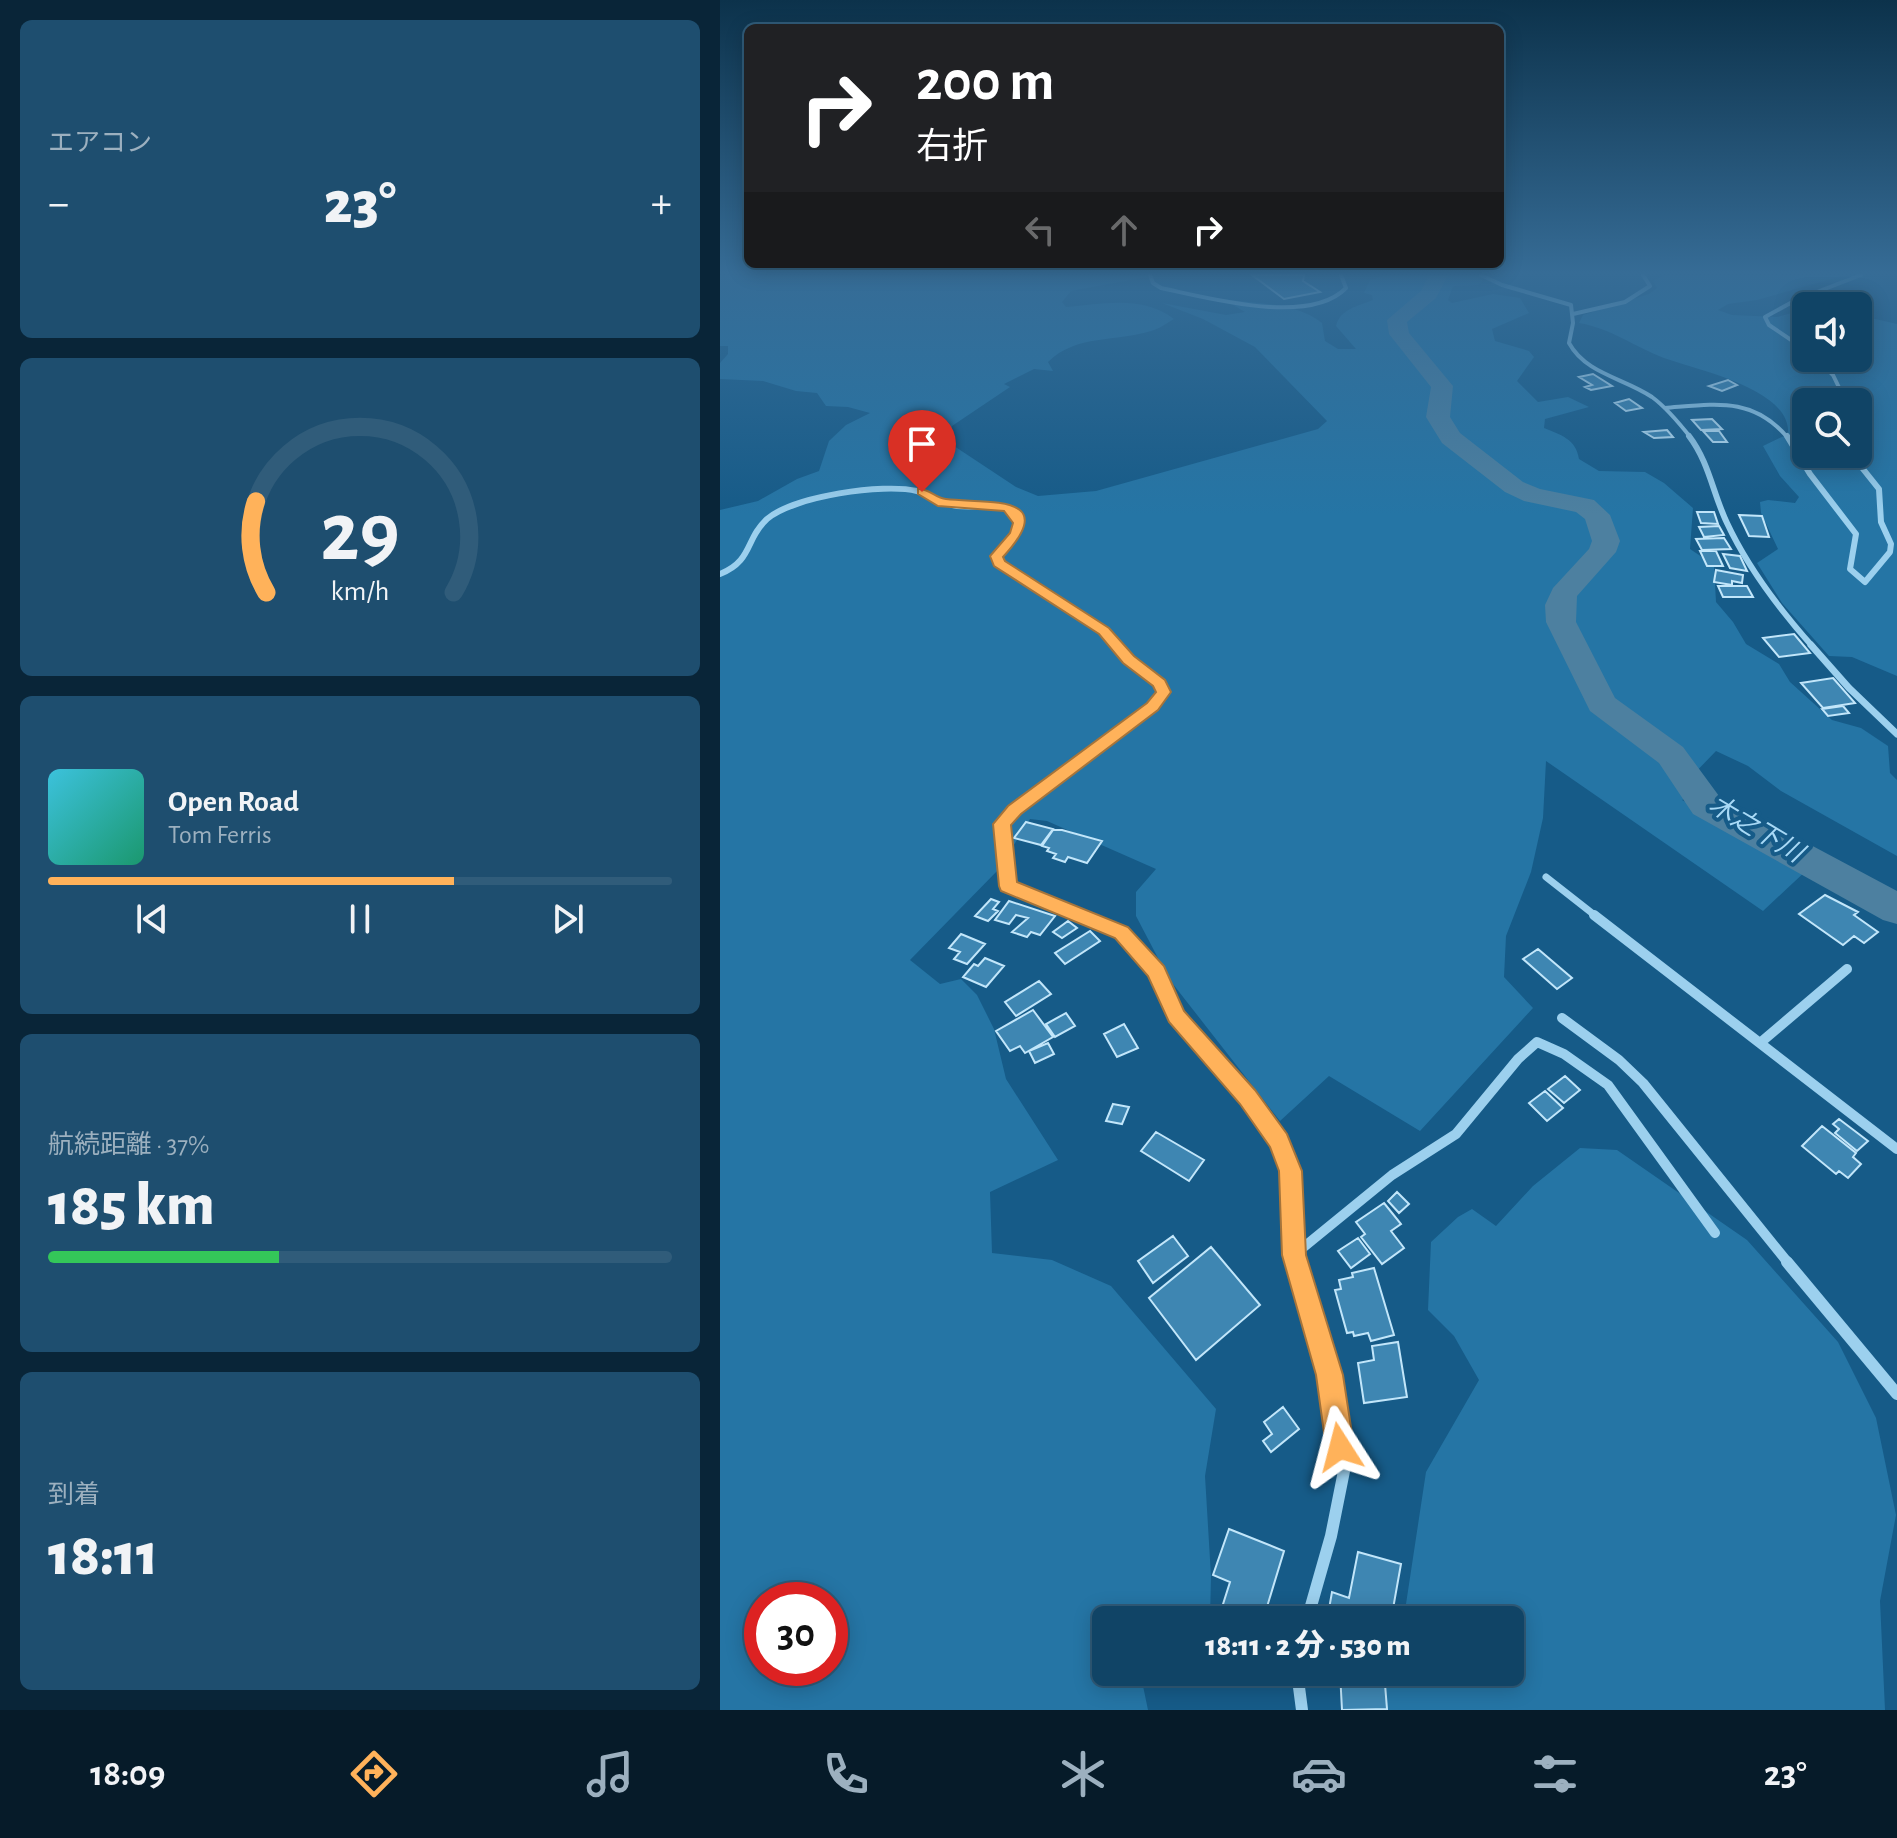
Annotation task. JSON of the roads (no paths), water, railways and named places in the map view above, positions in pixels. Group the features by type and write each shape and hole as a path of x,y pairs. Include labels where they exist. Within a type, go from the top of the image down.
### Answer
{"street":[{"path":"1576,355 1643,392 1665,408 1701,450 1729,527 1775,602 1897,734"},
{"path":"1665,408 1736,405 1751,409 1775,423 1792,446"},
{"path":"1808,468 1856,534 1850,569 1865,582 1890,552 1891,544 1881,522 1879,489 1862,468"},
{"path":"720,574 734,571 743,564 765,522 774,515 840,494 898,489 922,492 938,503 1008,507 1017,515 1019,523 1017,534 996,556 998,563 1095,624 1129,659 1160,684 1164,692 1153,706 1014,810 1002,824 1008,886 1121,932 1157,971 1176,1016 1248,1097 1279,1141 1290,1171 1294,1255 1329,1375 1344,1471 1331,1536 1311,1606"},
{"path":"1546,877 1897,1149"},
{"path":"1760,1043 1847,969"},
{"path":"1562,1018 1619,1060 1643,1083 1705,1163 1897,1394"},
{"path":"1294,1255 1392,1175 1456,1134 1518,1059 1537,1042 1564,1054 1608,1085 1715,1233"},
{"path":"1299,1686 1302,1710"}],"waterway":[{"name":"木之下川","path":"1416,355 1442,386 1438,417 1451,438 1514,487 1533,495 1585,506 1597,515 1606,541 1602,552 1563,594 1560,605 1561,622 1602,704 1671,755 1706,805 1897,909"}]}
